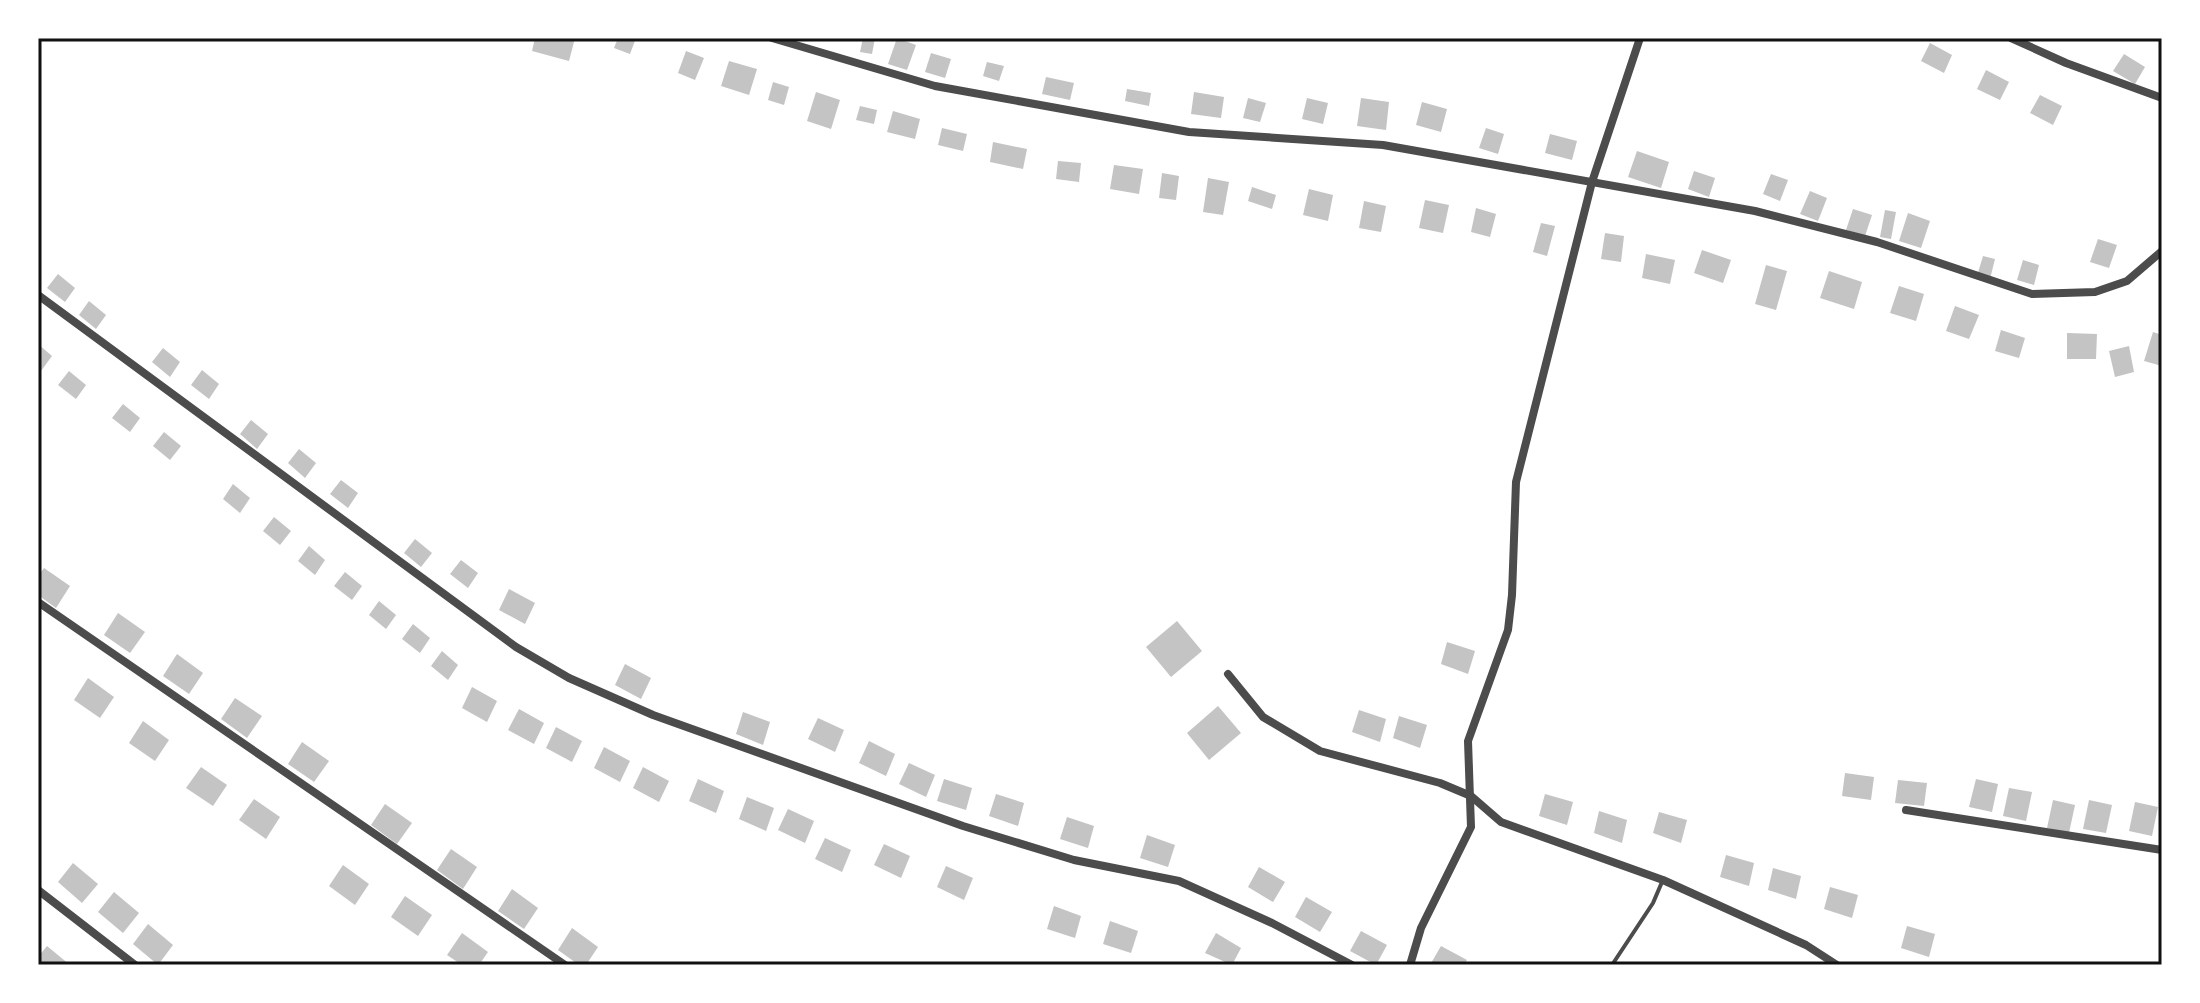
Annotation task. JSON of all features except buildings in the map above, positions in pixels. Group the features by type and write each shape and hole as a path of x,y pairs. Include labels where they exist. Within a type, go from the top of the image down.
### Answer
{"street":[{"path":"772,38 935,86 1189,132 1383,145 1755,211 1862,238 2032,294 2095,292 2127,281 2162,251"},
{"path":"1410,965 1421,928 1471,827 1468,741 1508,630 1516,482 1592,182 1640,38"},
{"path":"2011,38 2066,63 2162,98"},
{"path":"38,295 516,647 569,678 653,715 963,826 1074,860 1179,881 1272,923 1352,965"},
{"path":"38,602 565,965"},
{"path":"1228,674 1263,717 1320,751 1440,783 1471,796 1501,822 1663,880 1806,945 1837,965"},
{"path":"1906,810 2162,850"},
{"path":"38,890 135,965"}],"lane":[{"path":"1612,965 1653,903 1663,880"}]}
